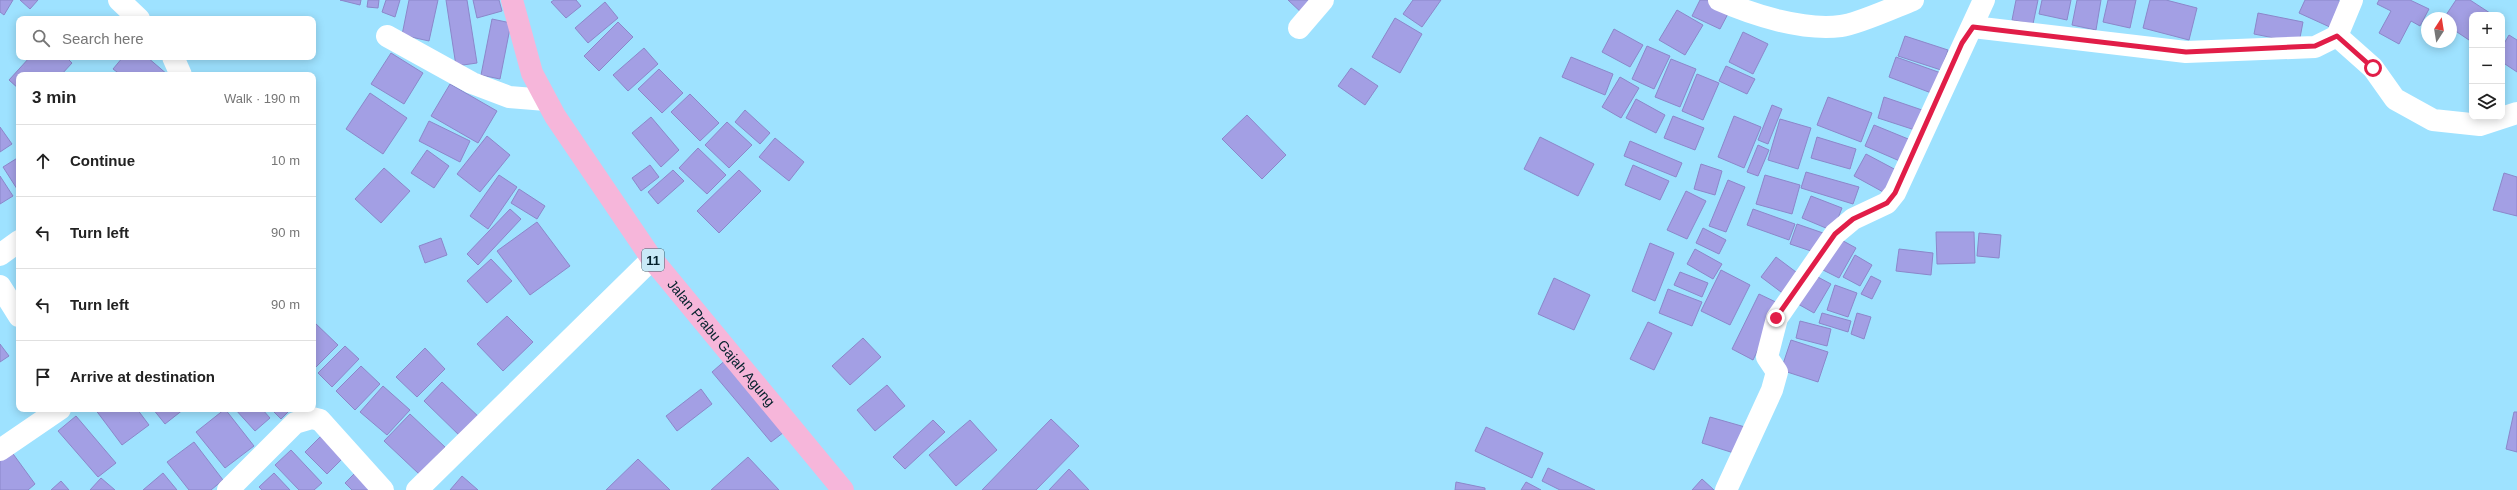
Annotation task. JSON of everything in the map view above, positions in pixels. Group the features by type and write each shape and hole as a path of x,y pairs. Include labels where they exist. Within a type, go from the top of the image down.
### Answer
{"highway":[{"name":"Jalan Prabu Gajah Agung","path":"512,0 532,73 546,100 652,259 843,490"}],"street":[{"path":"119,0 136,16"},
{"path":"1299,28 1323,0"},
{"path":"1719,0 1746,12 1796,24 1841,26 1913,0"},
{"path":"1726,490 1772,390 1777,372 1767,357 1776,318 1835,234 1853,219 1887,203 1895,193 1962,43 1973,27 1984,0"},
{"path":"1973,27 2186,52 2315,46 2337,36 2352,0"},
{"path":"387,36 472,83 509,97 546,100"},
{"path":"2337,36 2373,68 2396,99 2433,120 2480,126 2517,113"},
{"path":"174,60 180,72"},
{"path":"0,256 16,243"},
{"path":"417,490 652,259"},
{"path":"0,286 16,311"},
{"path":"0,450 56,412"},
{"path":"228,490 295,423 312,418 320,420 383,490"}],"building":[{"path":"0,0 13,0 4,15 0,12"},
{"path":"20,0 38,0 30,9"},
{"path":"340,0 361,0 360,5"},
{"path":"368,0 379,0 378,8 367,7"},
{"path":"386,0 400,0 395,17 382,12"},
{"path":"409,0 438,0 429,41 402,35"},
{"path":"446,0 467,0 477,63 456,66"},
{"path":"473,0 499,0 502,11 477,18"},
{"path":"554,0 576,0 581,6 566,18 551,2"},
{"path":"1288,0 1319,0 1304,15"},
{"path":"1413,0 1441,0 1422,27 1403,14"},
{"path":"1700,0 1708,0 1730,10 1720,29 1692,16"},
{"path":"2016,0 2038,0 2033,24 2012,20"},
{"path":"2042,0 2071,0 2067,20 2039,14"},
{"path":"2077,0 2101,0 2096,30 2072,25"},
{"path":"2108,0 2136,0 2130,28 2103,22"},
{"path":"2150,0 2166,0 2197,8 2189,40 2143,28"},
{"path":"2305,0 2337,0 2344,3 2332,28 2299,13"},
{"path":"2379,0 2410,0 2429,9 2427,12 2421,12 2420,26 2411,21 2399,44 2379,33 2391,11 2377,4"},
{"path":"2456,0 2470,0 2488,12 2469,12 2469,40 2457,32 2457,12 2448,12"},
{"path":"605,2 618,18 588,43 575,28"},
{"path":"1677,10 1703,25 1685,55 1659,40"},
{"path":"2258,13 2303,22 2299,43 2254,34"},
{"path":"1395,18 1422,34 1400,73 1372,57"},
{"path":"492,19 511,23 500,79 481,75"},
{"path":"618,22 633,37 599,71 584,56"},
{"path":"1614,29 1643,45 1630,67 1602,52"},
{"path":"1743,32 1768,44 1753,74 1729,62"},
{"path":"2509,35 2517,40 2517,72 2505,64 2505,42"},
{"path":"1905,36 1948,50 1941,70 1898,56"},
{"path":"1647,46 1670,56 1654,89 1632,79"},
{"path":"644,48 658,64 628,91 613,75"},
{"path":"391,53 423,73 404,104 371,84"},
{"path":"1571,57 1613,74 1605,95 1562,77"},
{"path":"1896,57 1941,73 1934,94 1889,77"},
{"path":"1671,59 1696,69 1680,107 1655,97"},
{"path":"27,60 69,60 72,63 64,72 16,72"},
{"path":"120,60 150,60 164,72 117,72 113,69"},
{"path":"1726,66 1755,79 1747,94 1719,81"},
{"path":"1351,68 1378,86 1365,105 1338,86"},
{"path":"659,69 683,93 662,113 638,89"},
{"path":"16,72 16,86 9,80"},
{"path":"1697,74 1719,83 1703,120 1682,111"},
{"path":"1620,77 1639,88 1621,118 1602,107"},
{"path":"450,84 497,111 478,143 431,116"},
{"path":"370,93 407,118 383,154 346,129"},
{"path":"690,94 719,123 700,141 671,112"},
{"path":"1828,97 1872,113 1861,142 1817,125"},
{"path":"1884,97 1925,111 1918,131 1878,118"},
{"path":"1636,99 1665,115 1656,133 1626,118"},
{"path":"1772,105 1782,109 1768,144 1758,140"},
{"path":"745,110 770,133 760,144 735,122"},
{"path":"1247,115 1286,155 1262,179 1222,139"},
{"path":"1673,116 1704,128 1695,150 1664,138"},
{"path":"1734,116 1761,127 1744,168 1718,157"},
{"path":"651,117 679,150 661,167 632,133"},
{"path":"1780,119 1811,128 1798,169 1768,160"},
{"path":"429,121 470,141 460,162 419,141"},
{"path":"727,122 752,145 729,168 705,145"},
{"path":"1874,125 1918,143 1909,165 1865,146"},
{"path":"0,127 12,144 0,152"},
{"path":"487,136 510,155 480,192 457,174"},
{"path":"1540,137 1594,164 1578,196 1524,169"},
{"path":"1817,137 1856,149 1850,169 1811,158"},
{"path":"775,138 804,162 789,181 759,157"},
{"path":"1630,141 1682,163 1676,177 1624,156"},
{"path":"1758,145 1769,150 1758,176 1747,172"},
{"path":"698,148 726,175 707,194 679,168"},
{"path":"427,150 449,166 434,188 411,173"},
{"path":"1866,154 1898,171 1885,193 1854,176"},
{"path":"16,159 16,187 3,167"},
{"path":"1701,164 1722,171 1715,195 1694,189"},
{"path":"650,165 659,177 641,191 632,178"},
{"path":"1633,165 1669,181 1660,200 1625,185"},
{"path":"384,168 410,191 381,223 355,199"},
{"path":"673,170 684,181 658,204 648,192"},
{"path":"739,170 761,191 719,233 697,211"},
{"path":"1806,172 1859,187 1853,204 1801,188"},
{"path":"2504,173 2517,177 2517,216 2493,210"},
{"path":"499,175 517,187 488,229 470,216"},
{"path":"1765,175 1800,185 1792,214 1756,204"},
{"path":"0,176 13,196 0,204"},
{"path":"1728,180 1745,187 1726,232 1709,226"},
{"path":"519,189 545,206 537,219 511,203"},
{"path":"1686,191 1706,201 1687,239 1667,230"},
{"path":"1811,196 1842,208 1833,231 1802,218"},
{"path":"510,209 521,219 478,265 467,254"},
{"path":"1753,209 1795,224 1789,240 1747,225"},
{"path":"537,222 570,266 530,295 497,251"},
{"path":"1797,224 1826,234 1820,254 1790,244"},
{"path":"1703,228 1726,240 1719,254 1696,243"},
{"path":"1936,232 1974,232 1975,263 1937,264"},
{"path":"1979,233 2001,235 1999,258 1977,256"},
{"path":"1836,237 1856,248 1839,278 1819,268"},
{"path":"441,238 447,255 425,263 419,246"},
{"path":"1650,243 1674,253 1655,301 1632,291"},
{"path":"1695,249 1722,264 1713,279 1687,264"},
{"path":"1899,249 1933,253 1931,275 1896,271"},
{"path":"1855,255 1872,265 1860,286 1843,277"},
{"path":"1776,257 1804,278 1789,298 1761,277"},
{"path":"491,259 512,281 487,303 467,281"},
{"path":"1721,270 1750,285 1730,325 1701,311"},
{"path":"1680,272 1708,283 1702,297 1674,285"},
{"path":"1814,275 1831,284 1814,313 1798,304"},
{"path":"1871,276 1881,281 1872,299 1861,294"},
{"path":"1554,278 1590,295 1574,330 1538,314"},
{"path":"1835,285 1857,293 1848,317 1827,310"},
{"path":"1668,289 1702,302 1692,326 1659,313"},
{"path":"1759,294 1780,304 1753,360 1732,349"},
{"path":"1822,313 1851,321 1848,332 1819,323"},
{"path":"1857,313 1871,317 1864,339 1851,334"},
{"path":"507,316 533,342 503,371 477,344"},
{"path":"1800,321 1831,329 1827,346 1796,338"},
{"path":"1648,322 1672,333 1654,370 1630,359"},
{"path":"316,324 338,345 316,367"},
{"path":"863,338 881,357 850,385 832,366"},
{"path":"1791,340 1828,352 1818,382 1781,370"},
{"path":"0,344 9,356 0,362"},
{"path":"345,346 359,359 332,387 318,373"},
{"path":"425,348 445,369 417,397 396,377"},
{"path":"728,358 788,429 771,442 712,372"},
{"path":"361,366 380,384 355,410 336,391"},
{"path":"442,382 482,420 463,439 424,401"},
{"path":"887,385 905,406 875,431 857,410"},
{"path":"383,386 410,410 387,435 360,412"},
{"path":"701,389 712,404 677,431 666,416"},
{"path":"97,412 139,412 149,425 122,445"},
{"path":"155,412 180,412 165,424"},
{"path":"221,412 227,412 254,446 225,468 196,432"},
{"path":"238,412 265,412 270,418 255,431"},
{"path":"274,412 288,412 281,419"},
{"path":"2514,412 2517,412 2517,452 2506,449"},
{"path":"410,414 445,447 419,474 384,441"},
{"path":"76,416 116,463 98,477 58,431"},
{"path":"1710,417 1745,427 1737,454 1702,443"},
{"path":"1051,419 1079,446 1036,490 982,490"},
{"path":"933,420 945,432 905,469 893,457"},
{"path":"970,420 997,450 956,486 929,455"},
{"path":"1486,427 1543,453 1532,478 1475,451"},
{"path":"323,434 346,455 327,474 305,452"},
{"path":"194,442 223,480 211,490 189,490 167,462"},
{"path":"291,450 322,483 314,490 299,490 275,465"},
{"path":"11,451 35,484 28,490 0,490 0,459"},
{"path":"748,457 779,490 711,490"},
{"path":"638,459 670,490 606,490"},
{"path":"1548,468 1595,490 1560,490 1542,481"},
{"path":"1069,469 1089,490 1049,490"},
{"path":"358,470 378,490 352,490 345,483"},
{"path":"163,473 177,490 143,490"},
{"path":"274,473 290,490 262,490 259,487"},
{"path":"462,476 478,490 450,490"},
{"path":"101,478 115,490 90,490"},
{"path":"1702,479 1714,490 1692,490"},
{"path":"61,481 69,490 51,490"},
{"path":"1456,482 1485,488 1485,490 1455,490"},
{"path":"1526,482 1541,490 1521,490"}],"route":[{"path":"1776,318 1835,234 1853,219 1887,203 1895,193 1907,170 1962,43 1973,27 2072,37 2186,52 2272,50 2315,46 2337,36 2373,68"}]}
